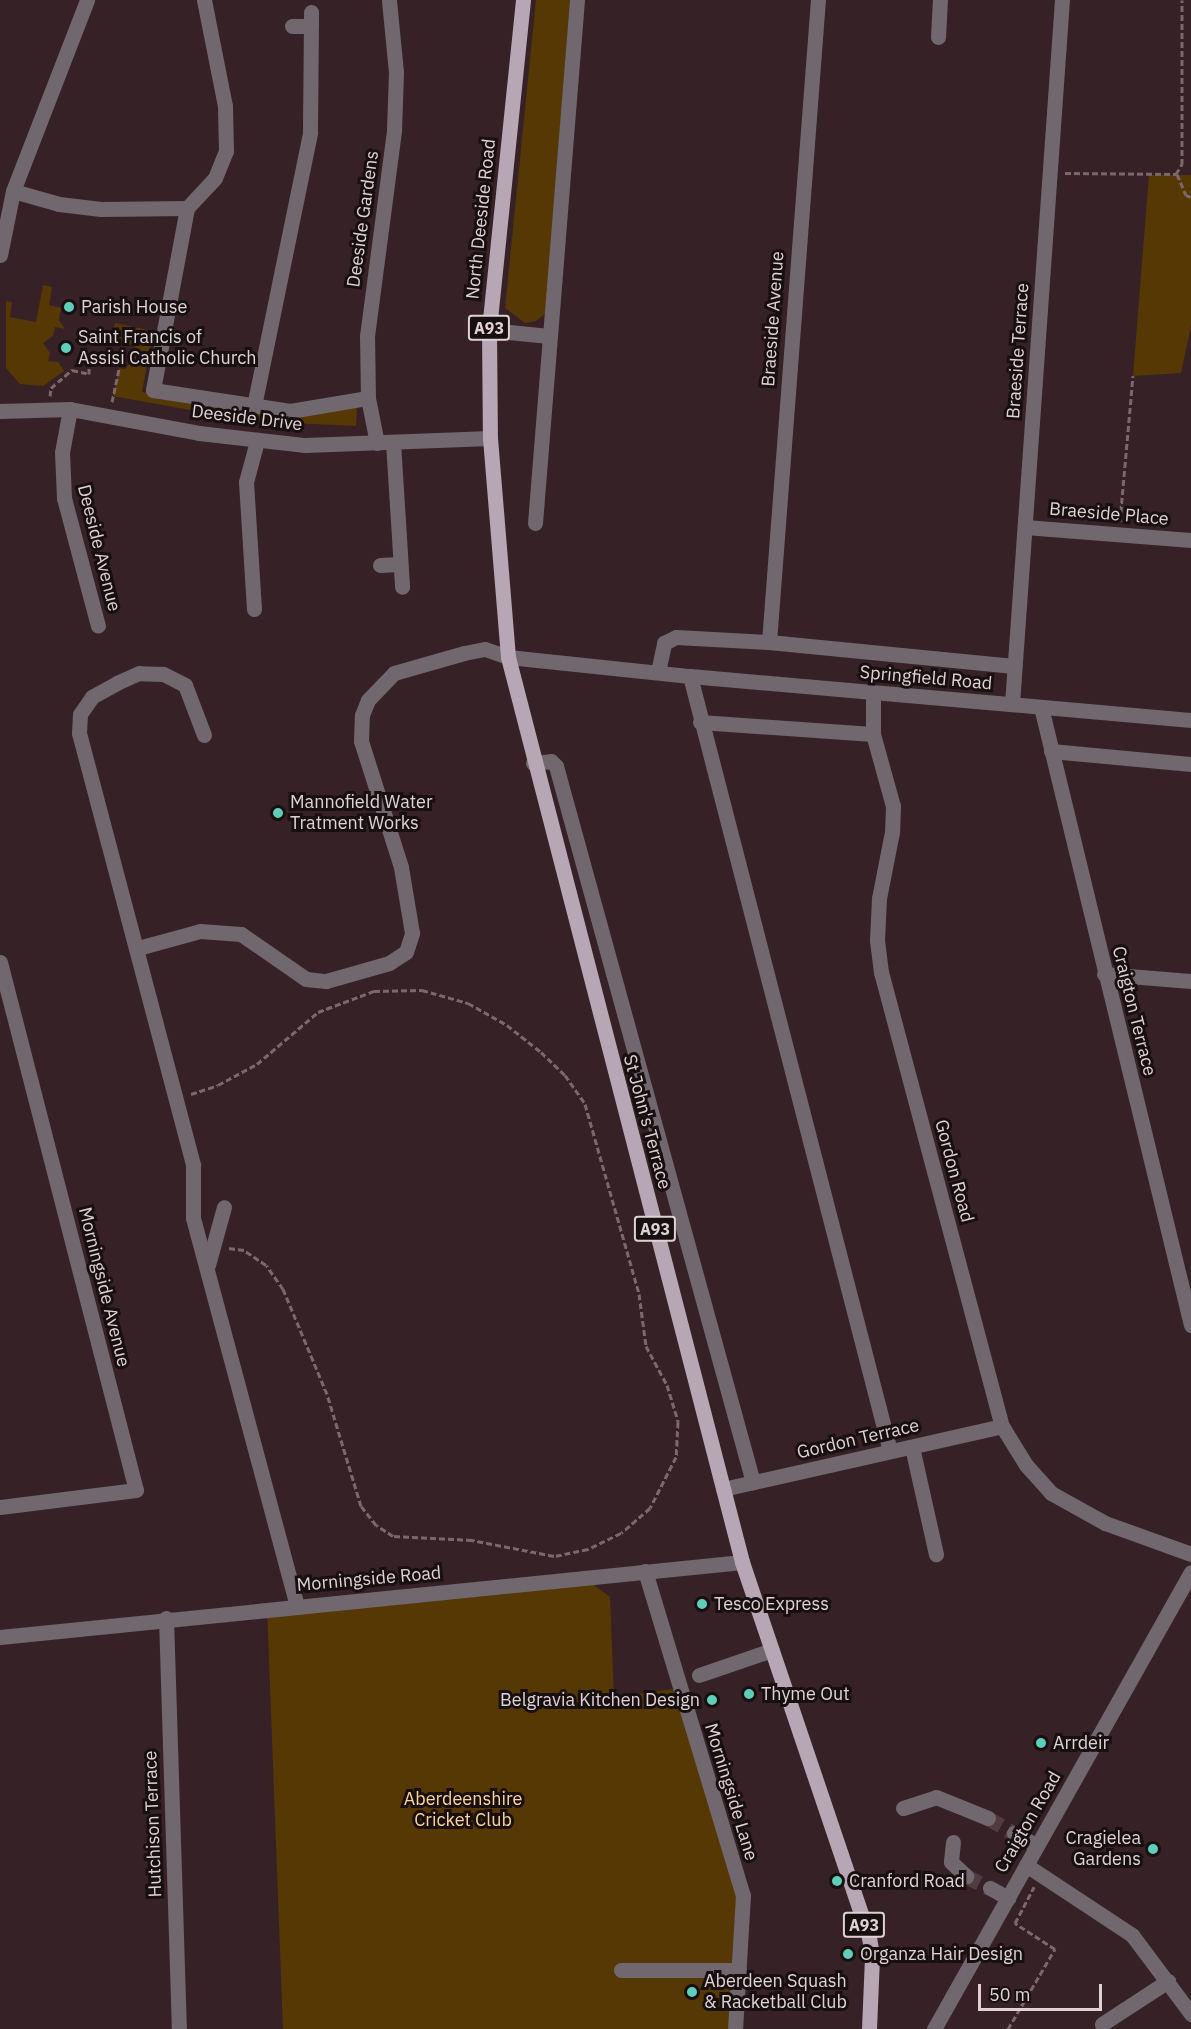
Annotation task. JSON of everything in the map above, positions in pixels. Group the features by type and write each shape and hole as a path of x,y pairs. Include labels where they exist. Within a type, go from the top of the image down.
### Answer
{"main road":[{"name":"North Deeside Road","path":"508,657 490,438 489,330 523,0"},
{"name":"St John's Terrace","path":"508,657 533,763 742,1562"},
{"name":"A93","path":"742,1562 868,1937 872,1957 869,2029"}],"street":[{"path":"0,255 13,191 87,0"},
{"path":"204,0 225,106 226,151 215,178 187,208 153,390 290,411 368,398"},
{"name":"Deeside Gardens","path":"377,443 368,398 368,336 394,130 396,72 389,0"},
{"path":"535,523 576,0"},
{"name":"Braeside Avenue","path":"769,642 818,0"},
{"path":"938,37 940,0"},
{"name":"Braeside Terrace","path":"1012,704 1062,0"},
{"path":"254,406 310,132 311,19 292,26"},
{"path":"13,191 59,204 101,209 187,208"},
{"path":"489,330 549,336"},
{"name":"Deeside Drive","path":"0,411 49,407 70,409 257,441 305,445 490,438"},
{"name":"Deeside Avenue","path":"70,409 62,452 64,498 98,626"},
{"path":"254,609 246,482 257,441"},
{"path":"393,442 402,587"},
{"name":"Braeside Place","path":"1025,527 1191,540"},
{"path":"380,565 400,564"},
{"name":"Springfield Road","path":"658,672 664,643 669,638 769,642 1014,666"},
{"name":"Springfield Road","path":"138,948 200,931 241,934 306,979 326,981 389,963 406,951 412,933 401,867 361,741 362,715 368,700 394,673 485,649 508,657 690,676 1191,720"},
{"path":"204,735 185,685 163,674 139,674 117,682 92,697 80,714 79,733 138,948 193,1165 193,1218 297,1605"},
{"path":"690,676 700,722 891,1451"},
{"name":"Gordon Road","path":"873,693 873,734 893,806 892,832 879,898 877,939 881,972 1002,1426 1026,1465 1050,1493 1106,1523 1191,1554"},
{"name":"Craigton Terrace","path":"1041,707 1104,974 1191,1324"},
{"path":"700,722 873,734"},
{"path":"1051,751 1191,764"},
{"name":"St John's Terrace","path":"533,763 551,760 556,766 753,1482"},
{"name":"Morningside Avenue","path":"0,962 136,1490 0,1507"},
{"path":"1104,974 1191,981"},
{"path":"207,1266 224,1207"},
{"name":"Gordon Terrace","path":"723,1489 1002,1426"},
{"path":"912,1447 936,1554"},
{"name":"Morningside Road","path":"0,1636 742,1562"},
{"name":"Morningside Lane","path":"645,1571 743,1895 735,2029"},
{"name":"Craigton Road","path":"934,2029 1191,1572"},
{"name":"Hutchison Terrace","path":"166,1618 179,2029"},
{"path":"699,1675 772,1650"},
{"path":"903,1808 936,1797 988,1818"},
{"path":"1014,1833 1037,1846"},
{"path":"953,1842 951,1862 966,1876"},
{"path":"1026,1865 1132,1935 1191,2014"},
{"path":"990,1888 1008,1898"},
{"path":"621,1970 739,1970"},
{"path":"1102,2024 1168,1981"}],"path":[{"path":"1176,174 1182,164 1182,0"},
{"path":"1051,173 1176,174"},
{"path":"1176,174 1191,197"},
{"path":"49,407 51,387 72,370 88,374 89,368"},
{"path":"109,414 119,368"},
{"path":"1118,535 1133,376"},
{"path":"177,1098 218,1085 258,1064 318,1012 374,990 422,990 468,1003 507,1025 565,1076 585,1104 639,1294 646,1346 667,1385 678,1422 676,1457 650,1508 621,1533 588,1549 554,1556 472,1540 393,1536 376,1525 361,1506 327,1394 283,1289 266,1265 244,1250 223,1247 207,1266"},
{"path":"1008,2029 1055,1949 1015,1923 1041,1874"}],"green space":[{"path":"536,0 570,0 546,313 536,321 525,323 505,308"},
{"path":"1149,175 1191,175 1191,326 1181,373 1133,376"},
{"path":"43,285 52,287 49,305 61,308 59,320 65,329 55,327 53,336 43,343 50,353 48,361 58,362 64,371 43,386 20,384 6,368 6,301 12,302 10,317 36,322"},
{"path":"115,323 153,331 142,392 290,416 357,408 356,426 251,421 113,396 119,368 125,369 133,359 135,345 111,339"},
{"name":"Aberdeenshire Cricket Club","path":"582,1576 610,1597 614,1697 674,1689 743,1895 735,2029 283,2029 267,1607"}],"tunnel":[{"path":"988,1818 1014,1833"},
{"path":"966,1876 990,1888"}],"place":[{"name":"Parish House","path":"69,307"},
{"name":"Saint Francis of Assisi Catholic Church","path":"66,348"},
{"name":"Mannofield Water Tratment Works","path":"278,813"},
{"name":"Tesco Express","path":"702,1604"},
{"name":"Thyme Out","path":"749,1694"},
{"name":"Belgravia Kitchen Design","path":"712,1700"},
{"name":"Arrdeir","path":"1041,1743"},
{"name":"Cragielea Gardens","path":"1153,1849"},
{"name":"Cranford Road","path":"837,1881"},
{"name":"Organza Hair Design","path":"848,1954"},
{"name":"Aberdeen Squash & Racketball Club","path":"692,1992"}]}
